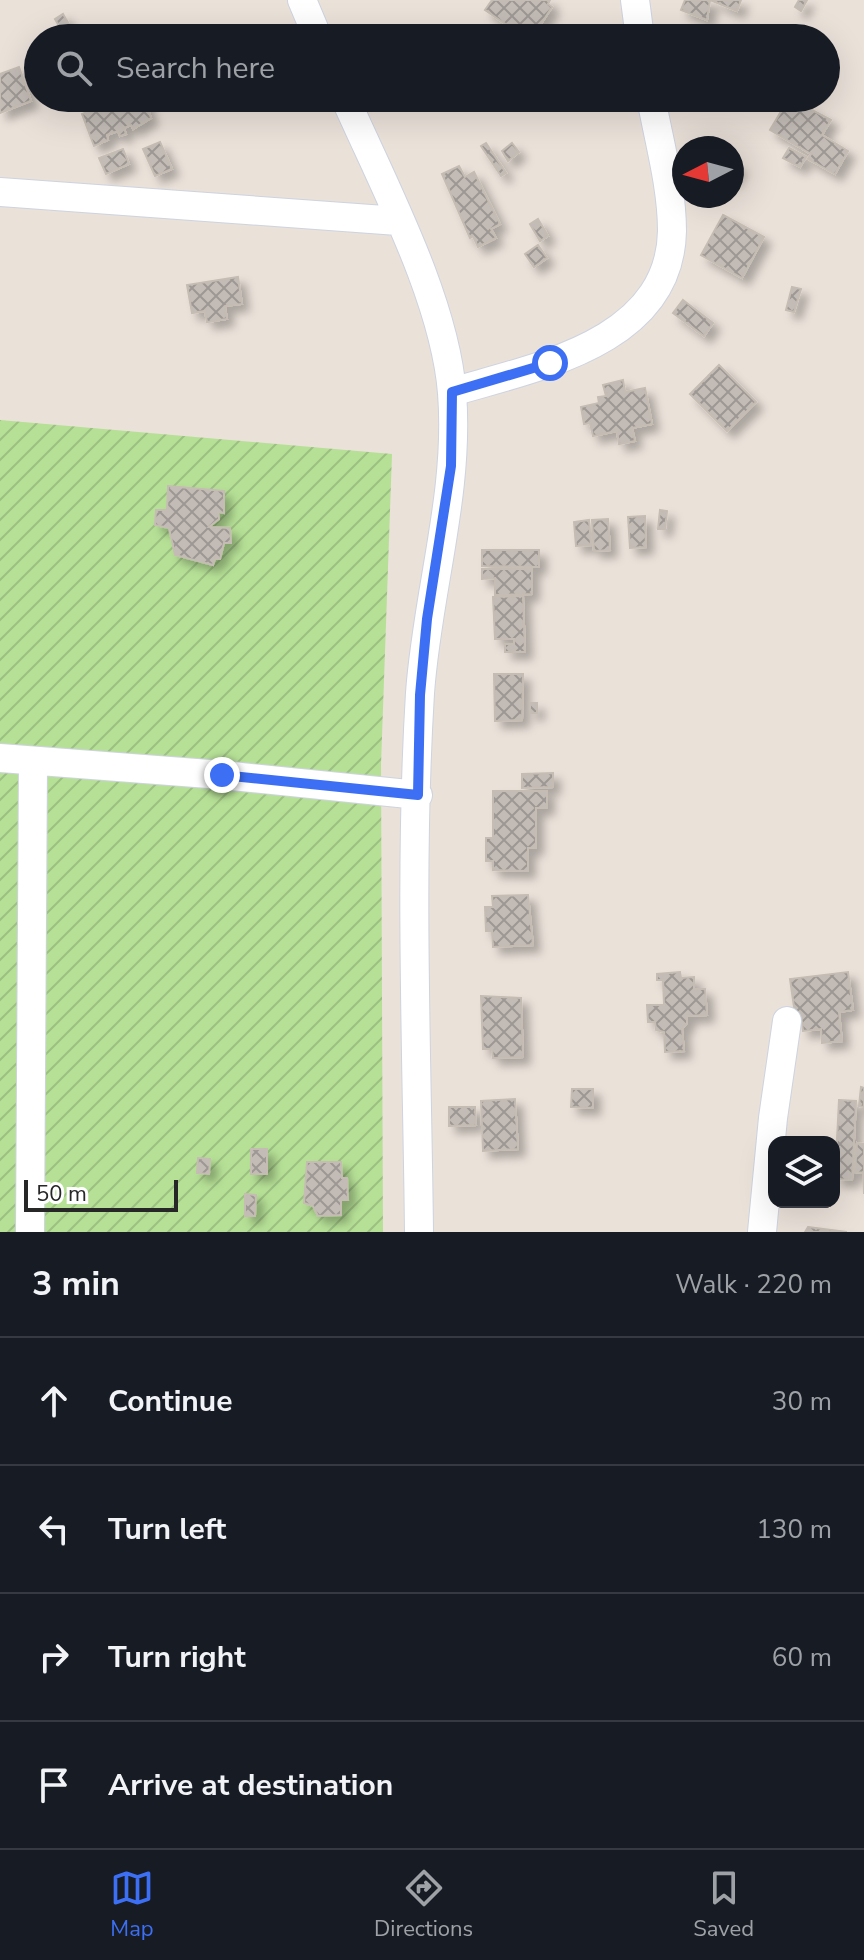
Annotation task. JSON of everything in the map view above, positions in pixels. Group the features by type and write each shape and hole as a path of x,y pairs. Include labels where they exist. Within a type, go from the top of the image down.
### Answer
{"street":[{"path":"302,0 312,24"},
{"path":"635,0 638,24"},
{"path":"351,112 398,221 438,326 452,392 451,466 427,619 420,695 415,909 419,1232"},
{"path":"452,392 550,363 604,339 627,323 649,299 663,273 672,234 669,193 654,112"},
{"path":"0,192 398,221"},
{"path":"0,758 33,763 222,775 418,795"},
{"path":"30,1232 33,763"},
{"path":"762,1232 773,1118 787,1021"}],"green space":[{"path":"0,420 392,454 381,765 383,1232 0,1232"}],"building":[{"path":"492,0 550,0 548,4 552,7 541,24 506,24 485,10"},
{"path":"685,0 710,0 707,20 681,10"},
{"path":"710,0 741,0 737,11"},
{"path":"799,0 807,0 801,11 795,7"},
{"path":"63,14 69,24 58,24 55,19"},
{"path":"19,67 24,81 24,104 0,113 0,74"},
{"path":"149,112 151,118 133,129 131,125 124,128 126,134 120,136 118,131 107,135 108,140 94,146 82,114"},
{"path":"781,112 816,112 831,120 822,135 848,151 835,174 808,159 811,154 770,130"},
{"path":"160,142 172,169 155,176 143,149"},
{"path":"486,143 506,173 501,176 481,146"},
{"path":"512,143 519,152 508,161 502,151"},
{"path":"789,148 806,157 800,167 783,158"},
{"path":"123,149 129,164 106,174 99,158"},
{"path":"459,166 465,177 474,172 500,224 491,229 496,238 478,247 473,236 470,238 442,174"},
{"path":"723,215 764,237 742,278 701,255"},
{"path":"538,219 548,236 540,241 530,224"},
{"path":"538,245 547,258 534,267 525,254"},
{"path":"238,277 242,304 225,306 227,319 207,322 205,311 192,313 187,285"},
{"path":"792,287 801,289 794,312 786,310"},
{"path":"683,300 713,323 704,336 673,313"},
{"path":"719,365 756,402 727,431 690,394"},
{"path":"623,380 625,392 645,388 652,424 632,428 635,441 619,444 617,431 593,436 590,423 584,424 581,407 599,403 598,397 606,396 603,385"},
{"path":"168,486 224,491 224,513 218,512 219,519 209,527 230,528 231,543 224,543 220,559 215,559 213,565 175,555 169,528 155,525 156,510 167,510"},
{"path":"660,510 667,511 665,529 658,529"},
{"path":"645,516 646,547 630,548 628,517"},
{"path":"608,519 610,550 594,551 592,520"},
{"path":"589,520 591,545 576,546 574,522"},
{"path":"482,550 539,550 539,567 482,566"},
{"path":"482,569 532,569 532,594 495,595 495,578 482,579"},
{"path":"523,596 525,652 505,652 505,644 514,644 514,639 495,639 493,597"},
{"path":"494,674 523,674 522,720 495,721"},
{"path":"530,703 537,703 537,713 530,713"},
{"path":"553,773 553,787 522,788 522,774"},
{"path":"493,791 547,791 547,808 536,808 536,848 528,848 528,871 493,870 493,861 486,861 486,838 493,838"},
{"path":"528,895 533,945 493,947 492,931 486,931 485,907 493,907 492,896"},
{"path":"680,972 681,978 694,977 694,989 705,989 707,1015 687,1016 687,1023 682,1029 684,1051 665,1052 664,1032 656,1030 655,1022 648,1022 647,1005 664,1005 663,980 657,980 657,974"},
{"path":"848,972 853,1010 839,1012 842,1041 822,1043 821,1029 803,1031 801,1014 795,1014 790,979"},
{"path":"481,996 521,998 523,1057 493,1058 492,1049 483,1049"},
{"path":"861,1087 864,1088 864,1107 859,1106"},
{"path":"572,1089 593,1089 593,1108 571,1107"},
{"path":"515,1099 518,1149 483,1151 481,1101"},
{"path":"839,1100 856,1101 852,1180 840,1179 840,1136 837,1136"},
{"path":"449,1107 475,1107 476,1125 449,1126"},
{"path":"857,1143 864,1144 864,1194 863,1173 855,1172"},
{"path":"251,1149 267,1149 267,1174 251,1174"},
{"path":"198,1158 210,1159 209,1174 197,1173"},
{"path":"307,1162 341,1162 342,1178 347,1178 348,1200 341,1200 341,1215 318,1216 313,1206 304,1203"},
{"path":"245,1194 256,1195 255,1216 245,1216"},
{"path":"808,1227 847,1232 805,1232"}],"route":[{"path":"222,775 418,795 420,695 427,619 451,466 452,392 550,363"}]}
